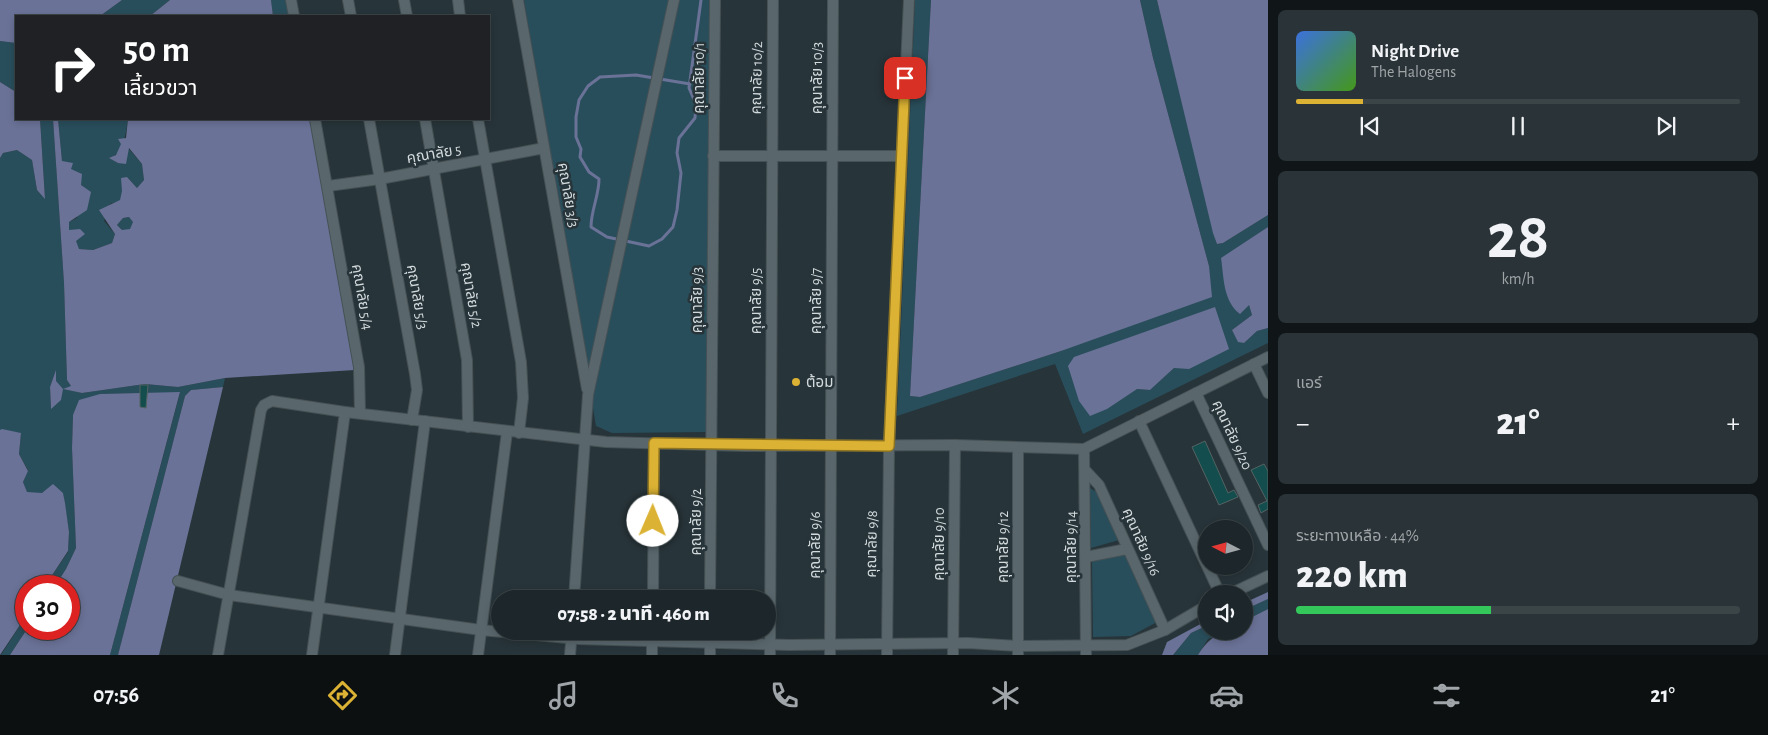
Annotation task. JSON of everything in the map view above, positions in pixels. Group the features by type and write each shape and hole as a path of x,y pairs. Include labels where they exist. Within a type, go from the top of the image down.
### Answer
{"street":[{"path":"291,0 294,15"},
{"path":"348,0 351,15"},
{"path":"404,0 407,15"},
{"path":"458,0 460,15"},
{"name":"คุณาลัย 3/3","path":"518,0 588,395"},
{"path":"575,590 588,395 674,0"},
{"name":"คุณาลัย 10/1","path":"713,156 714,0"},
{"name":"คุณาลัย 10/2","path":"771,156 773,0"},
{"name":"คุณาลัย 10/3","path":"832,0 832,156"},
{"name":"คุณาลัย 9/8","path":"887,655 889,446 909,0"},
{"name":"คุณาลัย 5/4","path":"315,120 360,375 360,413"},
{"name":"คุณาลัย 5/3","path":"369,120 415,374 417,390 412,420"},
{"name":"คุณาลัย 5/2","path":"425,120 467,360 468,427"},
{"path":"478,120 521,362 522,398 519,433"},
{"name":"คุณาลัย 5","path":"328,186 380,179 544,148"},
{"path":"713,156 901,156"},
{"name":"คุณาลัย 9/3","path":"711,445 713,156"},
{"name":"คุณาลัย 9/5","path":"770,655 771,156"},
{"name":"คุณาลัย 9/7","path":"830,446 832,156"},
{"path":"218,655 264,405 272,400 345,412 507,432 584,439 711,445 955,445 1018,449 1084,449 1268,357"},
{"path":"1254,364 1268,393"},
{"name":"คุณาลัย 9/20","path":"1196,393 1268,545"},
{"path":"312,655 345,412"},
{"path":"394,655 426,421"},
{"path":"1139,421 1198,546"},
{"path":"478,655 507,432"},
{"path":"652,590 654,443"},
{"name":"คุณาลัย 9/2","path":"710,590 711,445"},
{"name":"คุณาลัย 9/10","path":"953,655 955,445"},
{"name":"คุณาลัย 9/6","path":"830,446 830,650"},
{"name":"คุณาลัย 9/12","path":"1018,449 1018,651"},
{"name":"คุณาลัย 9/14","path":"1084,449 1086,655"},
{"name":"คุณาลัย 9/16","path":"1085,470 1099,485 1165,630"},
{"path":"1086,557 1127,549"},
{"path":"1249,585 1268,576"},
{"path":"178,581 229,594 491,631"},
{"path":"691,640 770,644 830,650 887,644 953,643 1018,651 1086,644 1127,644 1165,630 1198,611"},
{"path":"570,655 572,640"},
{"path":"652,640 652,655"},
{"path":"710,642 710,655"}],"shaded area":[{"path":"0,0 122,0 101,15 15,15 15,43 0,41"},
{"path":"122,0 170,0 151,15 101,15"},
{"path":"170,0 271,0 273,15 151,15"},
{"path":"271,0 289,0 292,15 273,15"},
{"path":"524,0 711,0 708,432 612,433 596,426"},
{"path":"915,0 931,0 910,396 920,397 1061,351 1209,266 1153,58 1140,0 1157,0 1217,244 1223,243 1268,215 1268,227 1248,241 1249,305 1252,315 1232,330 1238,341 1244,343 1257,331 1268,328 1268,343 1083,434 1055,364 897,416","holes":["1215,307 1174,368 1150,390 1137,389"]},
{"path":"931,0 1140,0 1153,58 1209,266 1212,297 1061,351 920,397 910,396"},
{"path":"1157,0 1268,0 1268,215 1223,243 1217,244 1213,233"},
{"path":"0,41 15,43 15,91 0,82"},
{"path":"0,82 15,91 15,120 40,120 45,199 37,190 32,160 17,150 3,153 0,158"},
{"path":"40,120 53,120 64,283 67,380 72,387 64,389 82,393 145,384 178,387 225,378 223,387 191,390 185,396 118,655 110,655 180,393 100,394 73,415 72,448 76,548 62,575 52,575 68,552 69,532 63,493 27,493 23,482 28,470 19,454 21,433 0,430 0,158 3,153 17,150 32,160 37,190 45,198","holes":["56,371 51,409 50,387"]},
{"path":"53,120 58,120 62,161 73,163 71,169 82,174 81,185 91,192 87,210 69,222 69,230 80,229 85,234 76,241 79,249 93,250 112,243 115,234 99,210 120,200 122,191 121,178 127,177 137,188 144,180 142,164 129,148 126,164 118,163 109,158 116,155 121,144 118,139 126,138 128,120 310,120 355,370 225,378 178,387 145,384 82,393 63,389 71,386 67,380 64,283","holes":["129,217 133,222 130,229 122,230 117,225 123,218"]},
{"path":"58,120 128,120 121,147 110,158 118,163 128,148 142,164 144,180 137,188 127,177 120,201 110,204 104,221 115,234 112,243 93,250 79,249 69,230 69,222 77,218 79,187 74,174 62,161"},
{"path":"129,217 134,222 130,230 122,230 117,225 123,218"},
{"path":"1268,227 1268,328 1257,331 1244,343 1238,342 1232,330 1252,315 1249,305 1240,314 1230,303 1225,289 1221,258"},
{"path":"1215,307 1229,349 1189,369 1174,368 1150,390 1137,389 1107,409 1090,416 1079,401 1068,366 1074,357"},
{"path":"56,370 56,381 63,389 61,400 51,409 50,387"},
{"path":"223,387 159,655 118,655 185,396 191,390"},
{"path":"180,392 110,655 10,655 20,640 80,640 80,575 62,575 76,548 72,448 73,415 79,400 100,394"},
{"path":"0,430 21,433 19,454 28,471 23,482 27,492 42,493 53,484 63,493 69,532 68,551 52,575 15,575 15,632 0,655"},
{"path":"1090,488 1098,493 1119,540 1091,548"},
{"path":"1124,553 1157,622 1131,636 1093,637 1092,560"},
{"path":"1268,592 1268,599 1253,606 1253,599"},
{"path":"1268,599 1268,609 1253,616 1253,606"},
{"path":"1268,609 1268,655 1198,655 1211,640 1253,640 1253,616"},
{"path":"1198,625 1198,630 1191,633 1173,655 1162,655 1167,642"},
{"path":"1198,630 1198,640 1207,640 1198,655 1173,655 1191,633"},
{"path":"15,633 15,640 20,640 10,655 1,655"}],"building":[{"path":"140,385 148,385 146,408 140,407"},
{"path":"1205,441 1228,493 1234,490 1238,497 1219,505 1192,447"},
{"path":"1264,464 1268,471 1268,509 1261,513 1258,505 1267,501 1251,470"}],"waterway":[{"path":"690,84 636,75 600,77 588,86 579,100 576,117 576,137 581,149 580,157 589,172 599,179 591,227 607,237 649,246 662,239 673,227 681,173 677,153 679,138 695,118 696,104 689,88 701,0"}],"place":[{"name":"ต้อม","path":"796,382"}],"route":[{"path":"653,521 654,443 744,446 889,446 905,78"}]}
